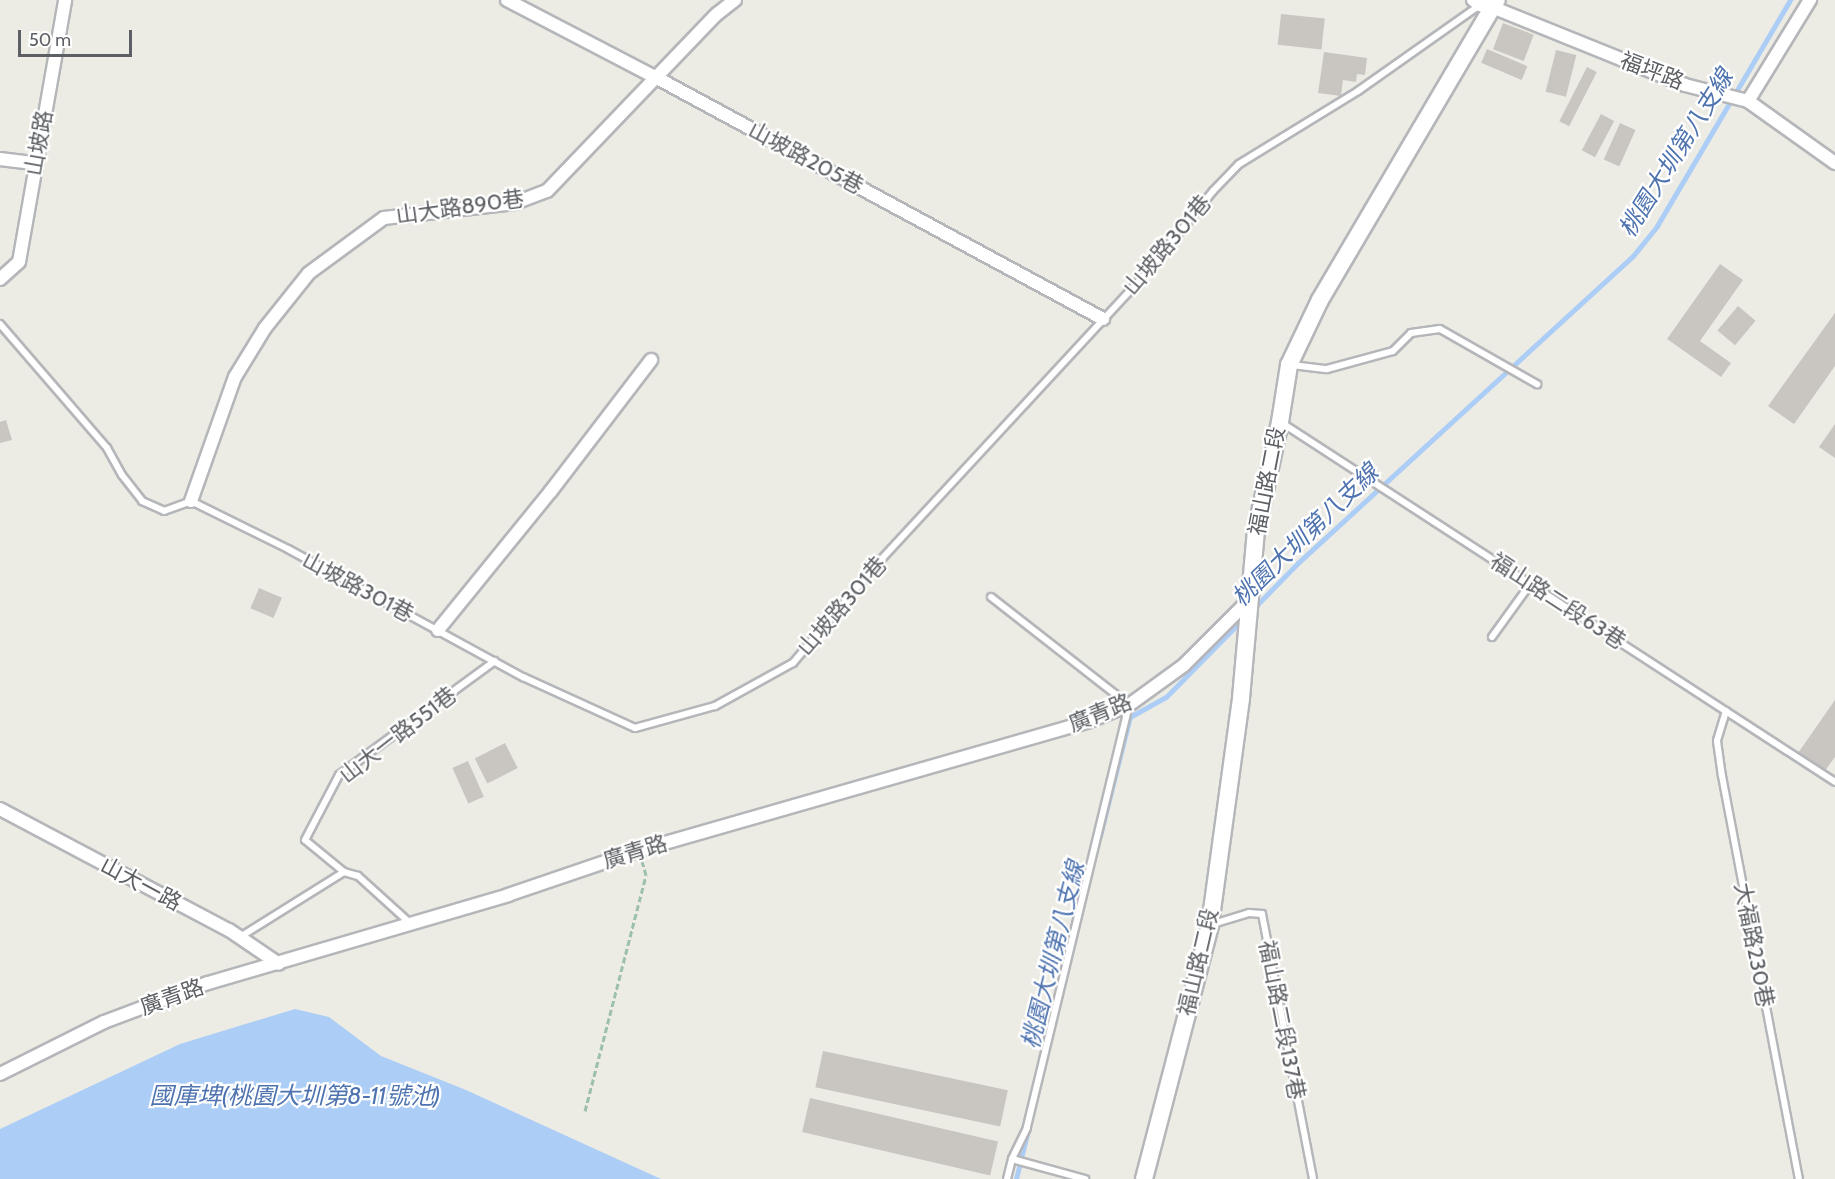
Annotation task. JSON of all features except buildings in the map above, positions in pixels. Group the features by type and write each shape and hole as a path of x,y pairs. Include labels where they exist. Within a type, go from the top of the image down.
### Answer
{"street":[{"name":"山坡路","path":"0,279 19,262 64,0"},
{"name":"山坡路205巷","path":"507,0 657,78 1103,319"},
{"name":"山大路890巷","path":"191,501 235,377 265,328 309,273 384,218 514,203 547,191 717,14 735,0"},
{"path":"1748,101 1810,0"},
{"name":"福坪路","path":"1485,3 1685,85 1748,101 1835,163"},
{"name":"福山路二段","path":"1144,1179 1209,924 1241,698 1256,531 1280,422 1288,365 1320,300 1485,3"},
{"path":"0,159 35,163"},
{"path":"438,630 551,491 651,360"},
{"name":"廣青路","path":"0,1074 104,1023 208,983 508,896 640,850 1087,722 1129,705 1184,665 1248,601"},
{"name":"山大一路","path":"0,809 240,938 279,964"}],"lane":[{"name":"山坡路301巷","path":"191,501 288,549 523,677 635,728 715,706 793,663 876,566 1103,319 1239,164 1358,91 1485,3"},
{"path":"0,324 94,432 142,501 164,512 191,501"},
{"path":"1288,365 1327,369 1393,351 1411,333 1440,328 1537,384"},
{"name":"福山路二段63巷","path":"1280,422 1835,782"},
{"path":"1492,637 1531,583"},
{"path":"991,597 1129,705 1027,1128 1012,1159 1007,1179"},
{"name":"山大一路551巷","path":"412,924 358,876 344,872 305,840 339,775 495,661"},
{"name":"大福路230巷","path":"1726,711 1717,741 1722,776 1798,1179"},
{"path":"240,938 344,872"},
{"name":"福山路二段137巷","path":"1209,924 1249,913 1262,914 1312,1179"},
{"path":"1012,1159 1085,1179"}],"path":[{"path":"585,1110 646,875 640,850"}],"water":[{"name":"國庫埤(桃園大圳第8-11號池)","path":"295,1009 329,1017 381,1056 466,1090 661,1179 0,1179 0,1129 180,1044"}],"waterway":[{"name":"桃園大圳第八支線","path":"1255,607 1298,563 1633,256 1657,226 1790,0"},
{"name":"桃園大圳第八支線","path":"1100,836 1130,717 1166,697 1243,619"},
{"name":"桃園大圳第八支線","path":"1016,1179 1028,1130"}]}
